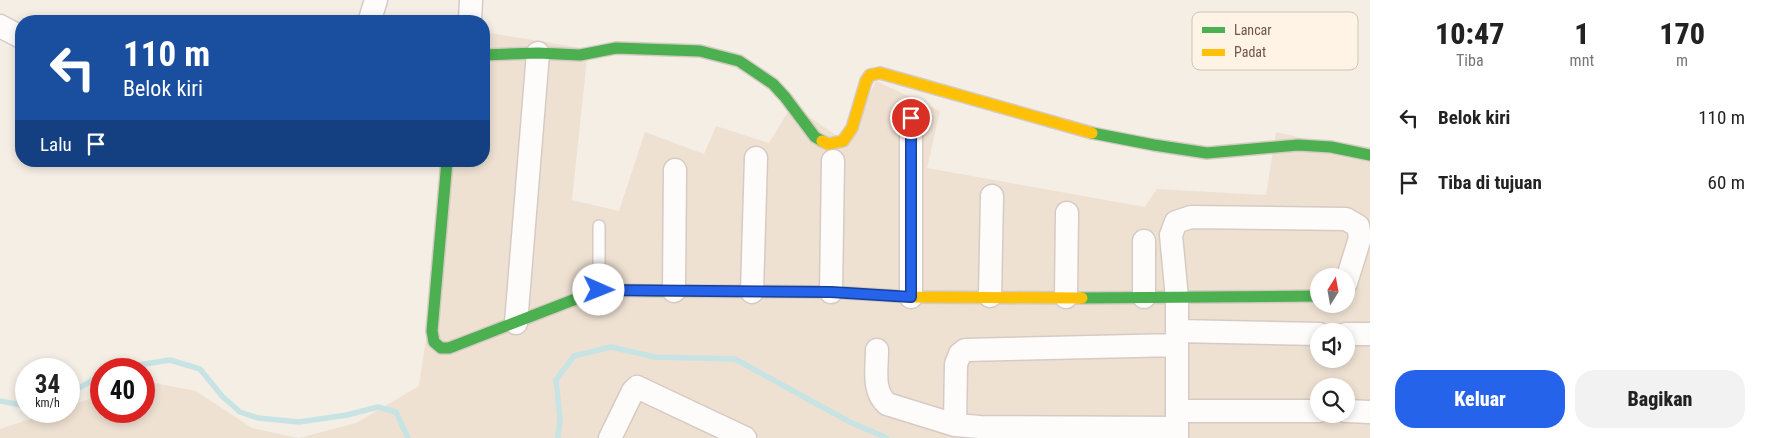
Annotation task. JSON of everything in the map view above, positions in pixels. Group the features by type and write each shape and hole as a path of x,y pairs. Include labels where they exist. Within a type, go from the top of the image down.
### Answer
{"street":[{"path":"371,15 376,0"},
{"path":"470,15 471,0"},
{"path":"0,26 15,35"},
{"path":"490,55 538,53 580,55 616,48 635,48 700,51 739,61 773,84 815,137 828,144 844,141 852,128 866,80 870,75 880,73 1104,136 1154,146 1207,153 1298,145 1331,147 1370,155"},
{"path":"516,322 538,53"},
{"path":"911,118 911,297"},
{"path":"752,292 756,158"},
{"path":"831,292 833,160"},
{"path":"446,167 432,331 434,342 441,348 449,348 599,290 831,292 911,297 1177,298 1310,296"},
{"path":"674,291 675,170"},
{"path":"990,296 992,196"},
{"path":"1066,297 1067,213"},
{"path":"1177,426 1177,298 1171,235 1176,222 1191,217 1346,220 1358,226 1360,238 1351,268"},
{"path":"1144,241 1144,298"},
{"path":"955,425 956,364 960,354 965,350 1177,338 1310,334"},
{"path":"1355,334 1370,334"},
{"path":"877,350 876,384 879,397 887,404 955,425 980,427 1177,426 1310,413"},
{"path":"610,438 633,391 637,387 745,438"},
{"path":"1355,412 1370,412"}],"lane":[{"path":"599,226 599,290"}],"shaded area":[{"path":"490,33 588,49 572,200 619,211 645,132 704,154 716,126 769,143 792,105 846,142 876,81 940,111 927,168 1145,207 1157,189 1266,195 1276,132 1370,154 1370,438 299,438 356,423 419,386 451,167 490,167"},
{"path":"155,383 196,391 252,428 299,438 0,438 0,429 18,423 80,423 80,402 90,399 90,423 155,423"}],"waterway":[{"path":"558,438 560,418 556,380 574,356 611,347 655,357 735,359 850,422 887,438"},
{"path":"155,362 170,360 200,369 222,396 240,412 258,418 299,422 347,415 378,407 396,412 408,438"},
{"path":"80,387 90,382"},
{"path":"0,401 15,404"}],"traffic: fast":[{"path":"490,55 538,53 580,55 616,48 700,51 739,61 773,84 815,137 822,141"},
{"path":"1092,133 1207,153 1298,145 1331,147 1370,155"},
{"path":"446,167 432,331 434,342 441,348 449,348 599,290 662,291"},
{"path":"1082,298 1310,296"}],"traffic: slow":[{"path":"822,141 828,144 843,141 852,128 866,81 870,75 880,73 1092,133"},
{"path":"662,291 831,292 911,297 1082,298"}],"route":[{"path":"599,290 831,292 911,297 911,118"}]}
